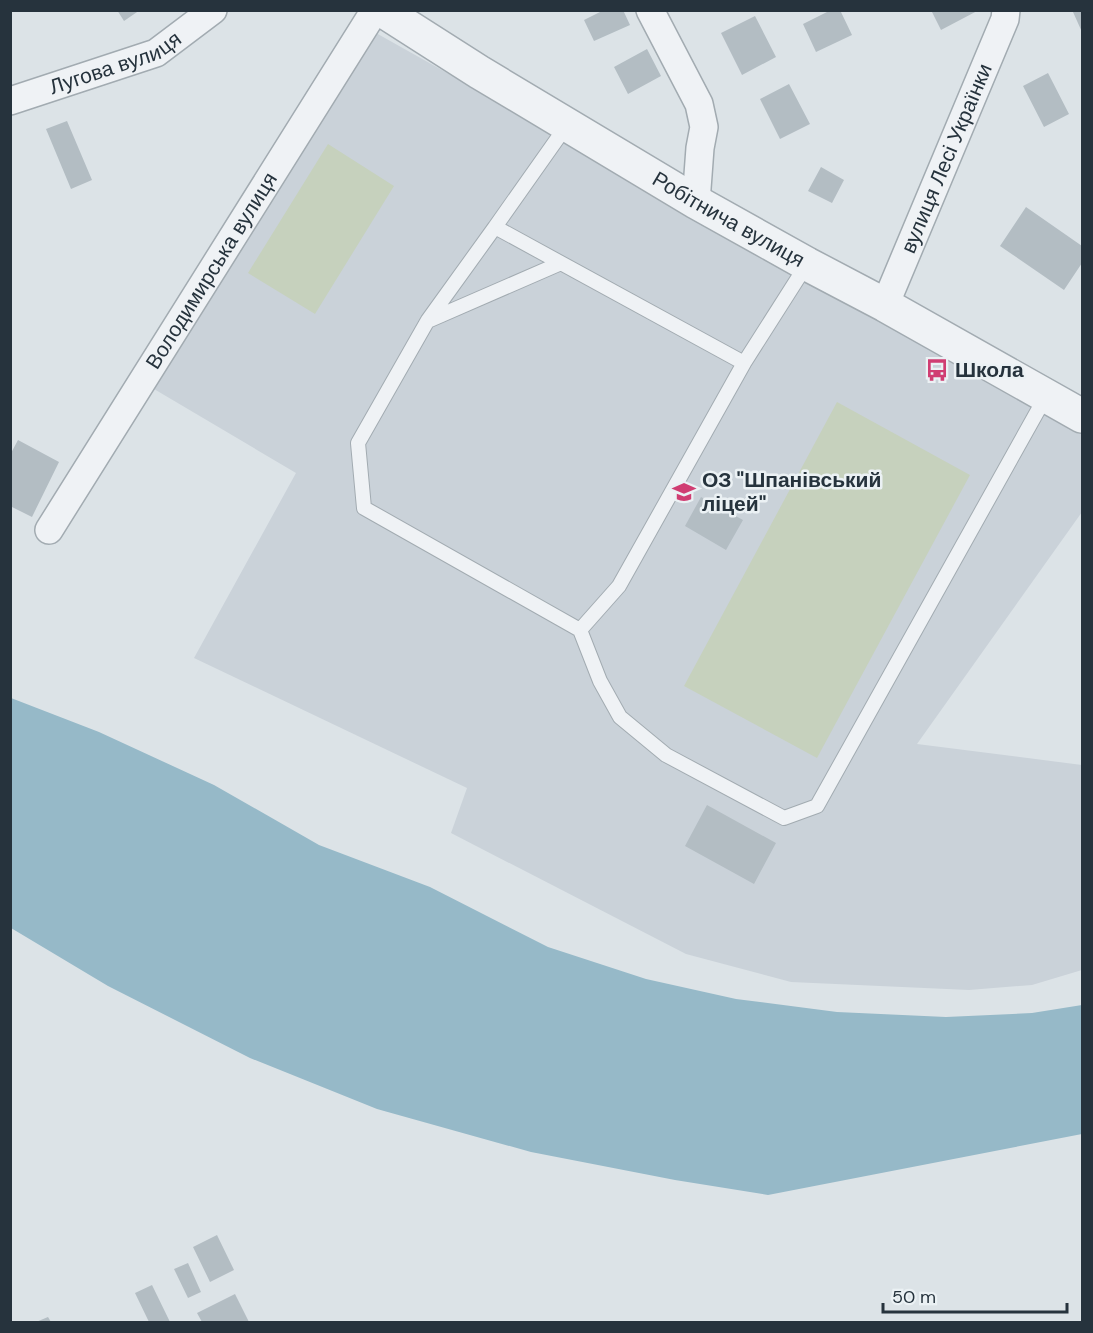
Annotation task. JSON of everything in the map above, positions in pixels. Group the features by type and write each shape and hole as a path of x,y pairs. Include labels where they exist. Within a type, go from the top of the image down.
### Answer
{"street":[{"name":"Лугова вулиця","path":"10,101 156,53 213,10"},
{"name":"Володимирська вулиця","path":"49,530 375,10"},
{"name":"Робітнича вулиця","path":"381,10 479,72 696,202 1083,416"},
{"path":"650,10 699,104 704,127 696,202"},
{"name":"вулиця Лесі Українки","path":"885,305 1005,19 1006,10"}],"lane":[{"path":"567,125 428,320 358,443 364,508 580,630 600,681 620,717 666,755 784,818 817,806 1046,396"},
{"path":"495,227 744,363"},
{"path":"428,320 561,263"},
{"path":"580,630 619,586 744,363 807,264"}],"shaded area":[{"name":"ОЗ \"Шпанівський ліцей\"","path":"376,33 1082,429 1082,512 917,744 1082,765 1082,970 1032,985 969,990 791,982 686,954 451,833 467,788 194,658 296,473 154,389"}],"green space":[{"path":"328,144 394,186 315,314 248,273"},
{"path":"837,402 970,475 817,758 684,686"}],"water":[{"path":"11,698 99,732 214,785 319,845 430,887 548,947 646,979 736,999 837,1012 946,1017 1032,1013 1082,1005 1082,1134 768,1195 675,1180 531,1152 377,1109 250,1058 108,986 11,928"}],"building":[{"path":"117,10 140,10 124,21"},
{"path":"604,10 623,10 630,25 594,41 584,20"},
{"path":"831,10 840,10 852,35 816,52 803,24"},
{"path":"931,10 979,10 941,30"},
{"path":"1082,10 1082,32 1073,12"},
{"path":"755,16 776,57 742,75 721,33"},
{"path":"647,49 661,76 628,94 614,67"},
{"path":"1048,73 1069,114 1044,127 1023,86"},
{"path":"789,84 810,124 780,139 760,99"},
{"path":"67,121 92,180 71,189 46,129"},
{"path":"821,167 844,180 832,203 808,191"},
{"path":"1026,207 1082,246 1082,263 1064,290 1000,246"},
{"path":"18,440 59,462 32,517 10,506 10,455"},
{"path":"701,497 743,520 726,550 685,526"},
{"path":"707,805 776,843 754,884 685,846"},
{"path":"217,1235 234,1270 210,1282 193,1247"},
{"path":"188,1263 201,1292 188,1298 174,1269"},
{"path":"152,1285 170,1322 149,1322 135,1293"},
{"path":"235,1294 249,1322 202,1322 197,1313"},
{"path":"48,1317 51,1322 36,1322"}],"place":[{"name":"Школа","path":"937,370"},
{"name":"ОЗ \"Шпанівський ліцей\"","path":"684,492"}]}
